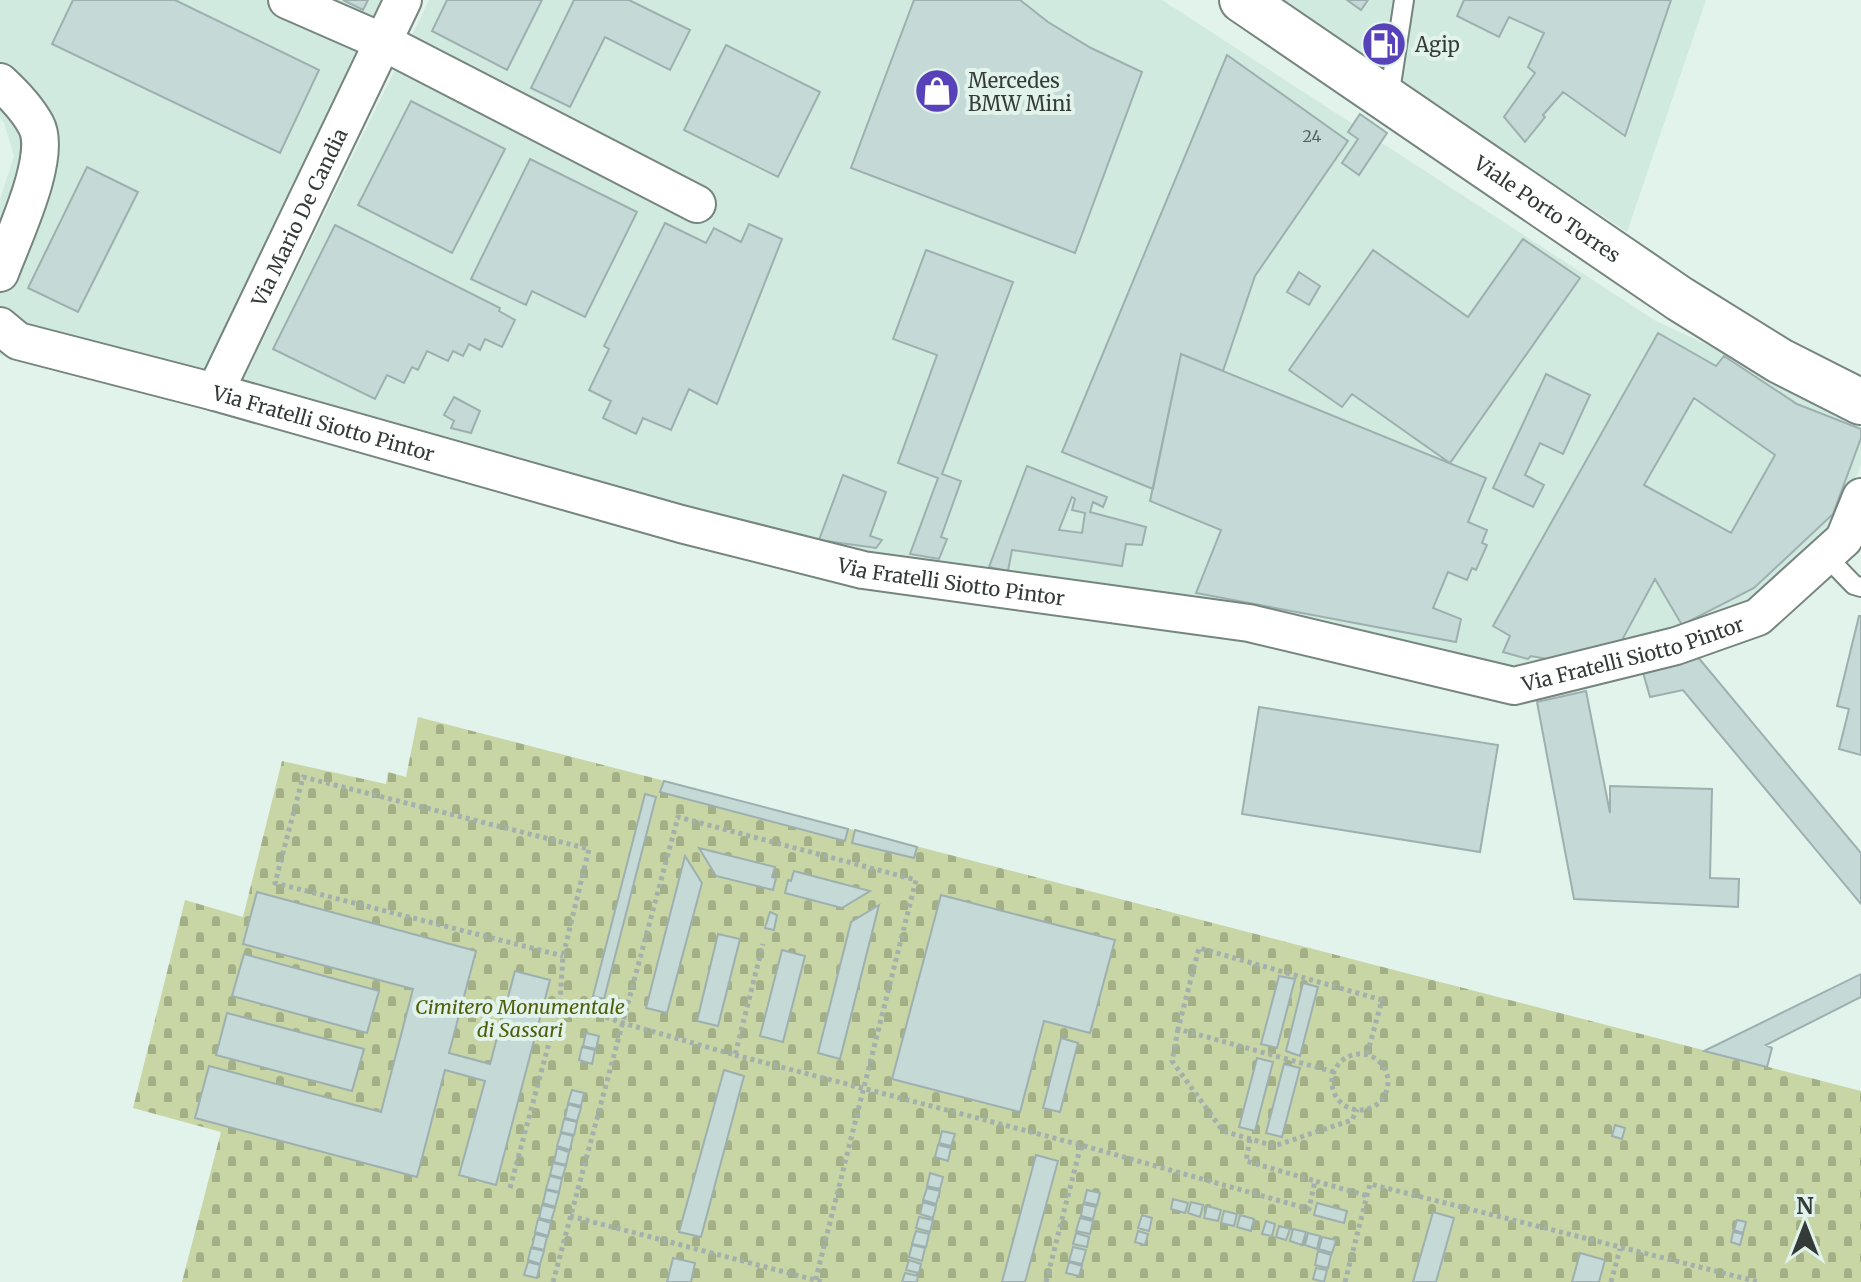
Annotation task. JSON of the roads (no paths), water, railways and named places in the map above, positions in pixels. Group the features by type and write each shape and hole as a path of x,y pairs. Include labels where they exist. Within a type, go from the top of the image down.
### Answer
{"main road":[{"name":"Viale Porto Torres","path":"1242,0 1680,299 1780,361 1861,402"}],"street":[{"path":"287,0 383,42 697,204"},
{"name":"Via Mario De Candia","path":"215,392 403,0"},
{"path":"0,82 37,126 42,150 37,173 0,273"},
{"name":"Via Fratelli Siotto Pintor","path":"0,326 18,341 215,392 681,524 863,570 1249,623 1514,686 1676,646 1758,617 1844,539 1859,505"}],"lane":[{"path":"1389,100 1404,0"},
{"path":"1826,556 1854,585 1861,587"}],"place":[{"name":"Agip","path":"1384,44"},
{"name":"Mercedes BMW Mini","path":"937,91"}],"park label":[{"name":"Cimitero Monumentale di Sassari","path":"520,1018"}]}
